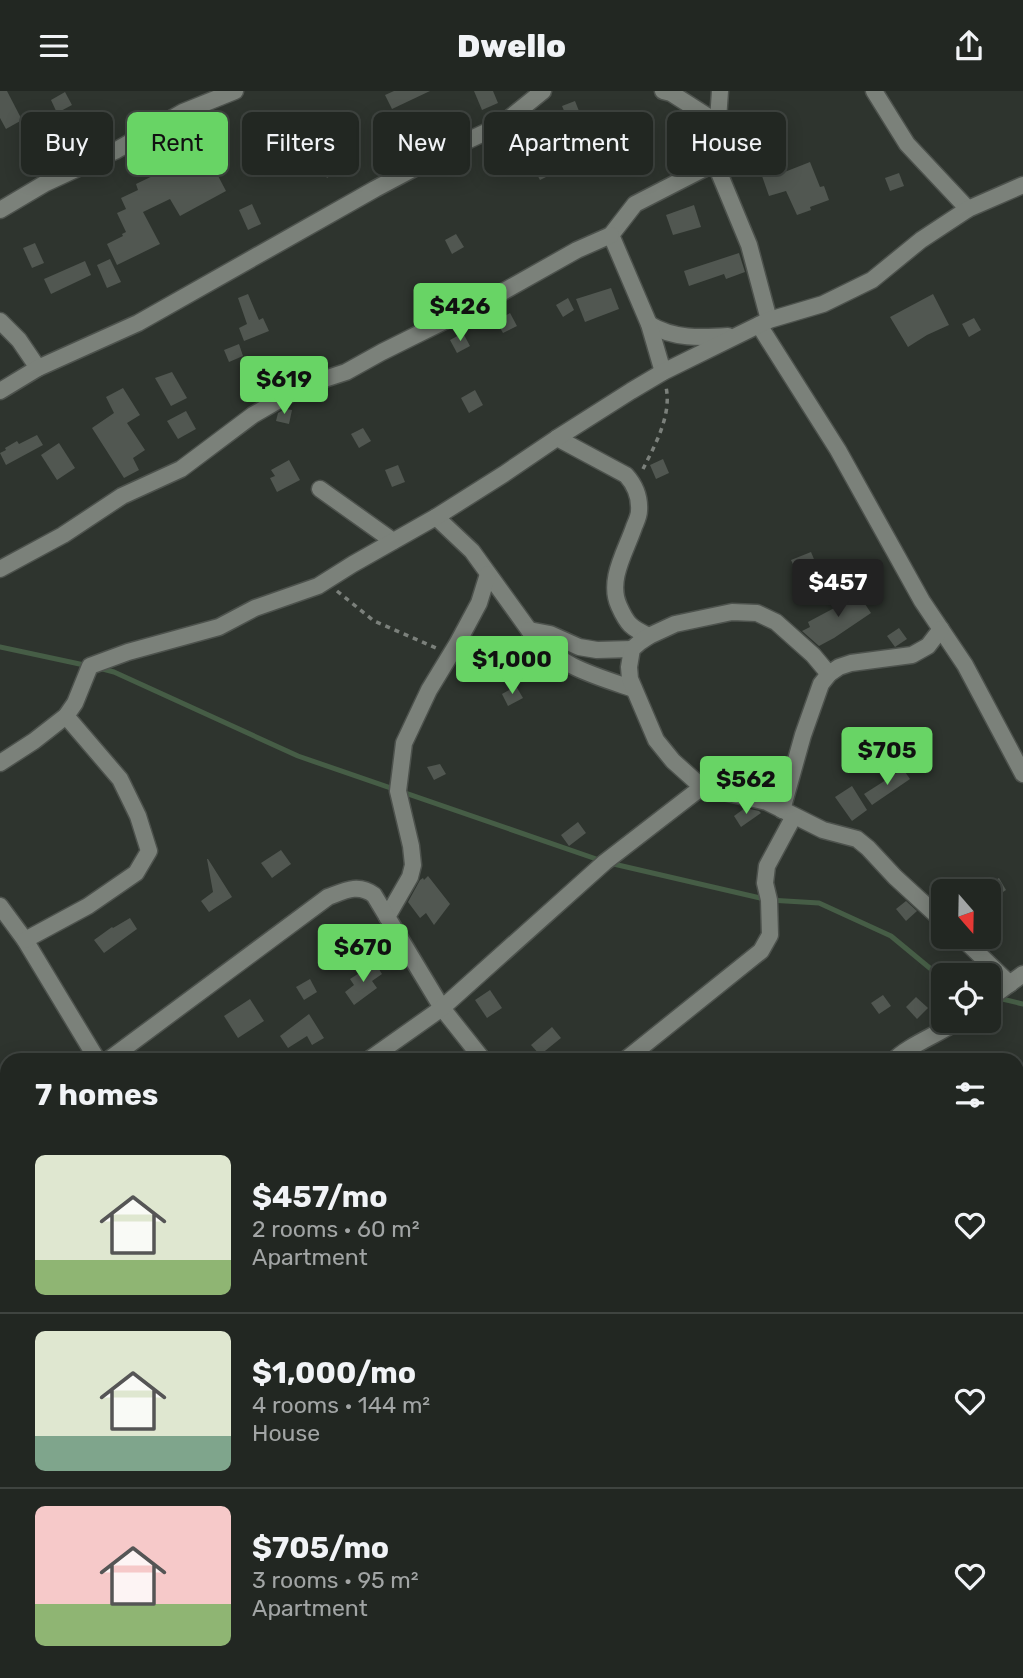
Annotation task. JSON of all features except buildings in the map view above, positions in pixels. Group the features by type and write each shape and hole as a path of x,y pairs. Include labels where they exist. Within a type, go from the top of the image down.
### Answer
{"street":[{"path":"0,210 44,184 115,151 183,112 235,91"},
{"path":"0,391 38,368 138,323 375,189 501,125 543,91"},
{"path":"663,91 671,93 701,112"},
{"path":"719,112 720,91"},
{"path":"874,91 907,144 968,209"},
{"path":"0,569 63,535 122,496 181,469 253,415 303,386 346,372 611,235 635,204 692,175"},
{"path":"720,175 749,245 764,322 922,601 965,665 1023,774"},
{"path":"0,763 66,716 75,703 90,666 128,652 219,627 255,608 318,586 436,517 663,372 764,322 823,304 872,280 920,240 968,209 1023,185"},
{"path":"611,235 649,324 663,372"},
{"path":"0,321 19,340 38,368"},
{"path":"649,324 658,330 695,339 736,336"},
{"path":"556,438 626,475 634,485 639,512 620,562 615,598 631,628 649,636"},
{"path":"320,489 393,541"},
{"path":"436,517 472,551 533,635 552,654 569,666 634,689"},
{"path":"387,917 410,877 413,865 398,791 404,743 429,690 479,603 488,574"},
{"path":"533,635 550,634 579,647 597,650 632,649 649,636 675,624 732,612 757,613 776,622 830,674"},
{"path":"634,1053 761,951 770,935 769,900 765,883 767,866 788,813 803,735 821,684 839,667 851,663 912,655 929,646 941,629"},
{"path":"632,649 630,679 656,740 673,761 702,787 766,802 823,830 858,839 931,910"},
{"path":"25,940 88,907 136,873 149,851 138,815 120,779 66,716"},
{"path":"377,1053 442,1008 605,862 702,787"},
{"path":"118,1053 328,897 352,888 368,890 374,895 442,1008 478,1053"},
{"path":"0,906 5,922 25,940 93,1053"},
{"path":"977,949 1017,979 1001,990"},
{"path":"902,1053 940,1033"}],"path":[{"path":"634,485 656,445 664,418 669,398 663,372"},
{"path":"324,582 374,621 462,660 533,635"}],"waterway":[{"path":"0,647 89,666"},
{"path":"99,668 114,672 298,756 605,862 769,900 819,903 891,936 931,969"},
{"path":"1001,999 1023,1004"}]}
